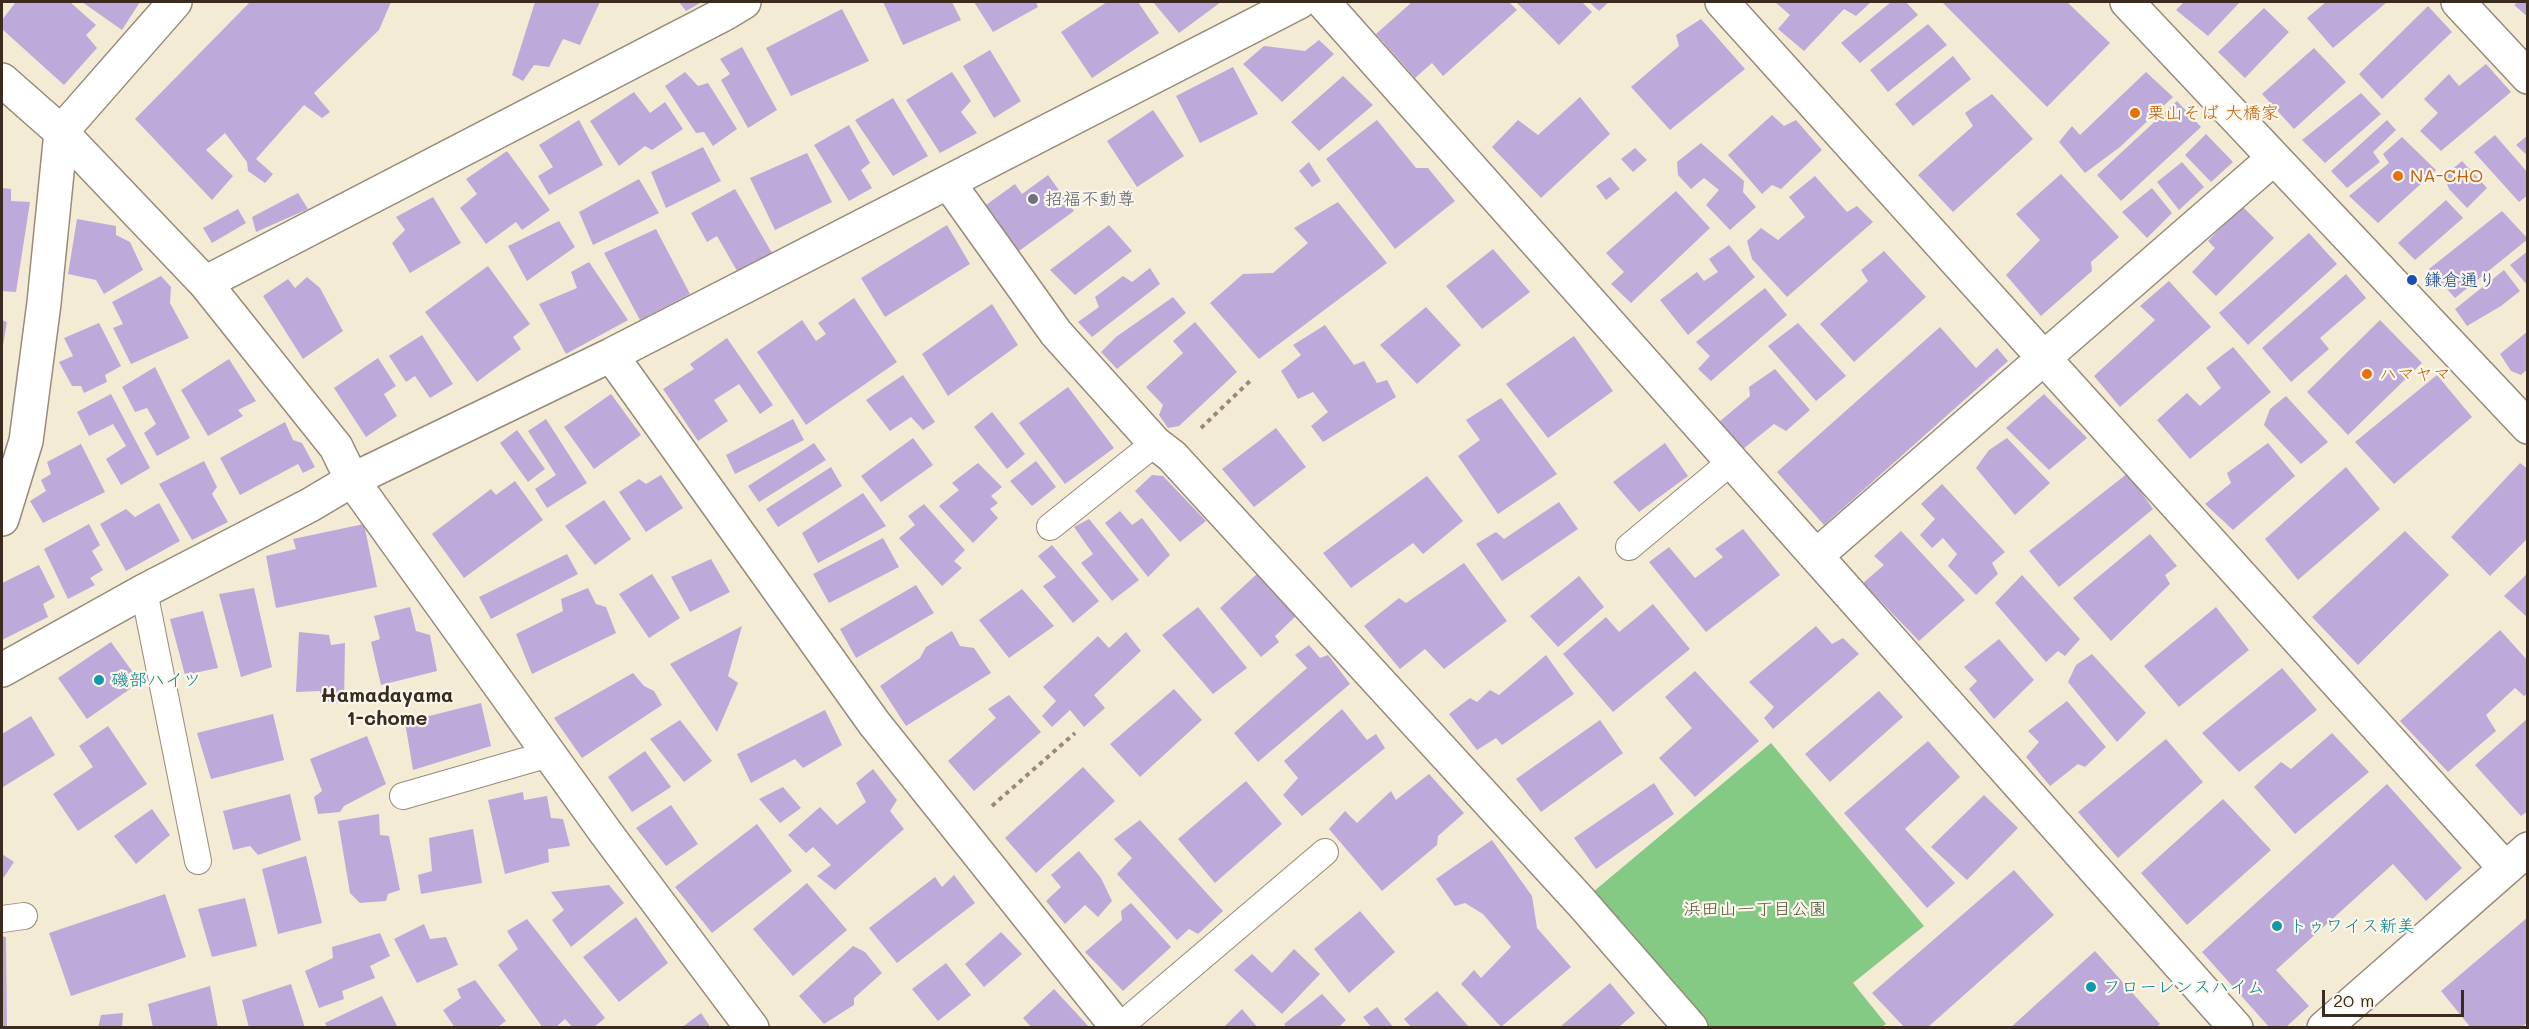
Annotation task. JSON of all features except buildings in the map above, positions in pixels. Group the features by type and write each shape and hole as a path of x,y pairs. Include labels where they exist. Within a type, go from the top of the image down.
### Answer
{"street":[{"path":"2,519 26,441 44,303 61,132 175,2"},
{"path":"205,283 744,2"},
{"path":"1323,2 2236,1028"},
{"path":"1722,2 2044,359 2521,855 2324,1028"},
{"path":"2127,2 2528,427"},
{"path":"2458,2 2528,77"},
{"path":"2,670 144,591 310,505 352,480 611,355 1285,5"},
{"path":"2,80 61,132 205,283 336,447 352,480 549,754 752,1028"},
{"path":"1816,556 2274,158"},
{"path":"948,182 1056,333 1573,893 1691,1028"},
{"path":"611,355 874,723 1118,1028"}],"lane":[{"path":"1050,527 1164,450"},
{"path":"1629,547 1732,461"},
{"path":"144,591 198,861"},
{"path":"403,796 549,754"},
{"path":"1118,1028 1325,852"}],"path":[{"path":"1164,450 1252,379"},
{"path":"962,833 1074,733"}],"green space":[{"name":"浜田山一丁目公園","path":"1771,743 1924,926 1853,983 1886,1024 1881,1027 1701,1027 1581,902"}],"place":[{"name":"栗山そば 大橋家","path":"2135,113"},
{"name":"NA-CHO","path":"2398,176"},
{"name":"招福不動尊","path":"1033,199"},
{"name":"鎌倉通り","path":"2412,280"},
{"name":"ハマヤマ","path":"2367,374"},
{"name":"磯部ハイツ","path":"99,680"},
{"name":"トゥワイス新美","path":"2277,926"},
{"name":"フローレンスハイム","path":"2091,987"}],"district":[{"name":"Hamadayama 1-chome","path":"387,708"}]}
